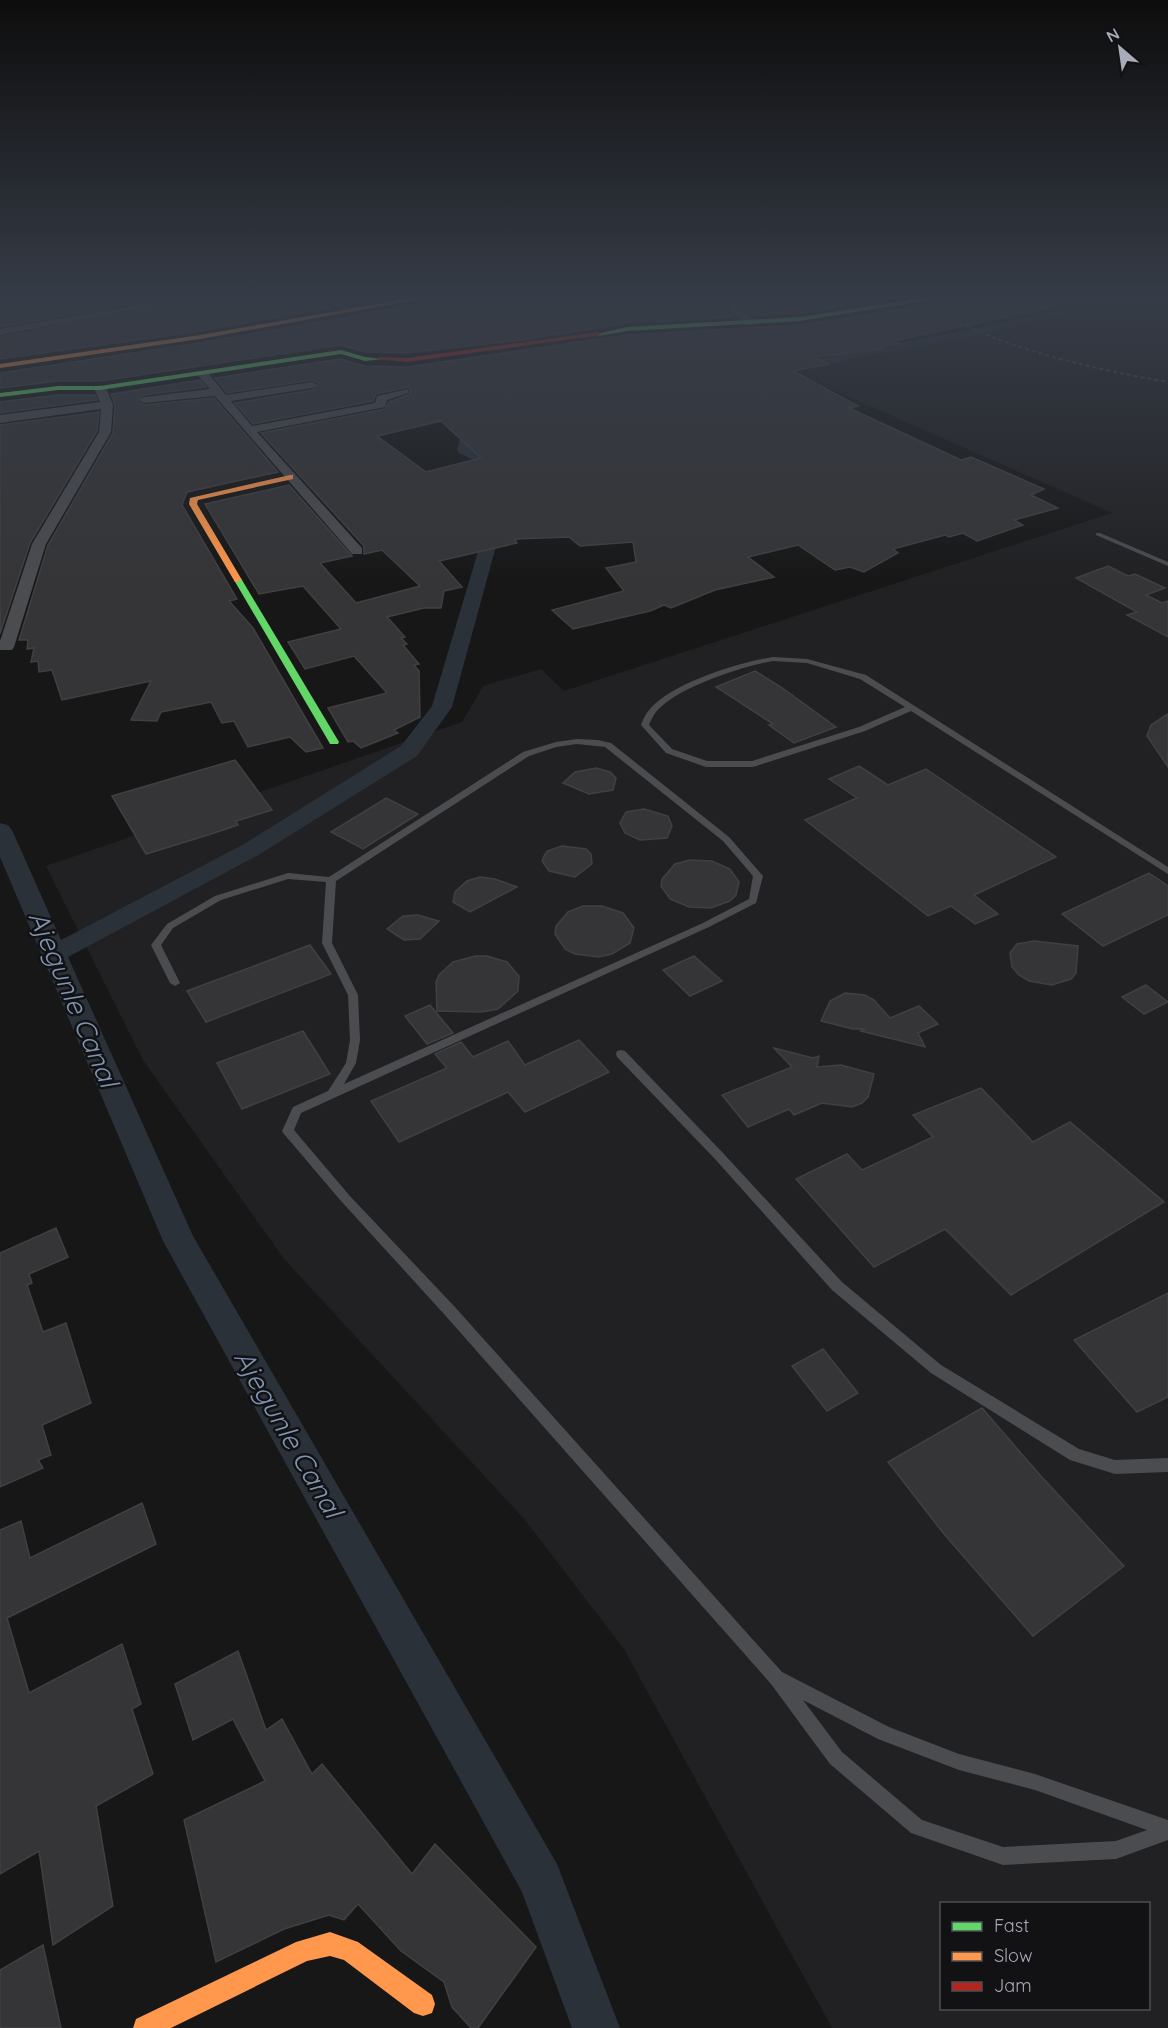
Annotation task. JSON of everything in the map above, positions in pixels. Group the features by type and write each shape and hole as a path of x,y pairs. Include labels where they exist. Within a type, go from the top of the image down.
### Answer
{"street":[{"path":"0,395 23,393"},
{"path":"6,648 39,544 105,432 107,405 102,393"},
{"path":"217,393 357,551"},
{"path":"144,400 248,393"},
{"path":"249,430 381,405 381,398 399,393"},
{"path":"0,419 107,405"},
{"path":"290,477 194,498 193,504 334,742"},
{"path":"146,2028 304,1950 330,1944 350,1950 423,2004"}],"lane":[{"path":"1098,534 1168,564"},
{"path":"911,708 862,729 753,764 706,764 669,751 645,725 653,709 672,695 730,670 772,659 822,663 863,677 1168,871"},
{"path":"175,983 156,945 170,926 218,898 288,876 331,880 526,754 552,744 595,741 608,745 726,839 758,876 753,901 297,1110 288,1131 345,1198 449,1310 777,1678 836,1758 917,1827 1004,1856 1116,1850 1168,1830"},
{"path":"331,880 327,943 352,995 355,1040 351,1063 332,1094"},
{"path":"621,1054 719,1156 837,1286 936,1370 1075,1455 1115,1467 1168,1465"},
{"path":"777,1678 884,1733 959,1762 1035,1782 1168,1830"}],"shaded area":[{"path":"840,393 1168,393 1168,2028 832,2028 624,1649 525,1520 284,1259 143,1060 46,866 462,722 483,686 541,669 564,691 1112,513"}],"building":[{"path":"162,393 144,395 136,401 144,405 214,398 278,472 187,492 182,505 237,599 229,601 253,628 323,748 306,752 290,737 248,747 234,721 222,723 211,702 161,712 157,721 131,720 151,681 62,700 52,670 39,672 38,661 31,662 34,648 27,649 28,640 19,640 48,545 113,433 115,405 111,394"},
{"path":"296,393 382,393 376,394 373,401 253,424 235,403"},
{"path":"833,393 858,406 849,408 961,460 971,457 1044,489 1031,495 1058,508 1014,520 1023,525 977,541 963,533 949,537 945,535 893,549 898,553 864,572 850,567 835,570 798,545 748,557 774,577 715,590 671,608 664,605 650,611 573,629 552,610 624,591 606,568 636,562 633,542 580,546 569,537 515,539 517,543 439,561 462,587 444,591 441,608 424,608 387,617 405,637 401,638 407,644 403,645 419,664 414,665 419,671 420,717 394,730 398,733 361,748 353,741 348,742 328,708 387,693 354,656 305,669 288,642 341,629 303,586 259,594 205,504 289,485 352,556 320,563 356,603 420,586 382,550 364,554 364,546 261,433 385,409 389,402 410,394","holes":["441,421 481,458 426,472 377,436"]},
{"path":"58,395 95,395 97,400 0,413 0,402"},
{"path":"99,412 97,431 30,543 0,634 0,425"},
{"path":"1108,566 1128,576 1135,574 1165,588 1146,595 1162,603 1168,601 1168,637 1127,615 1137,612 1076,578"},
{"path":"755,671 836,727 794,743 769,725 773,724 716,687"},
{"path":"1168,714 1168,767 1147,736 1151,725"},
{"path":"235,760 272,810 236,821 238,825 146,854 112,796"},
{"path":"859,766 888,785 926,769 1056,857 974,895 998,914 975,924 951,906 928,916 805,820 857,798 829,779"},
{"path":"596,768 610,772 616,778 613,790 589,794 563,783 575,772"},
{"path":"386,798 418,814 363,849 331,832"},
{"path":"644,809 668,816 672,826 667,838 640,840 625,833 620,823 626,812"},
{"path":"562,846 586,849 591,854 592,864 575,877 549,871 542,861 544,856 547,851"},
{"path":"690,860 712,861 730,869 739,882 736,895 730,901 711,908 689,907 670,899 661,886 662,879 675,864"},
{"path":"1149,873 1168,886 1168,915 1103,946 1062,914"},
{"path":"480,877 495,879 517,887 470,912 453,902 455,892 467,881"},
{"path":"583,906 602,906 623,913 634,928 630,943 612,954 599,957 575,954 565,949 555,934 556,926 568,912"},
{"path":"418,915 439,921 420,939 404,940 387,929 403,916"},
{"path":"1034,941 1078,946 1076,973 1071,979 1052,985 1029,981 1019,975 1012,967 1010,953 1017,944"},
{"path":"310,945 331,974 206,1022 187,991"},
{"path":"475,956 487,956 507,962 519,976 518,991 498,1009 481,1012 437,1011 436,982 439,975 453,962"},
{"path":"694,956 722,981 690,996 663,970"},
{"path":"1146,985 1168,1002 1144,1014 1122,997"},
{"path":"845,993 865,995 874,1000 890,1018 919,1006 938,1024 918,1033 925,1047 861,1031 866,1029 853,1029 821,1021 830,1001"},
{"path":"430,1005 453,1033 427,1044 405,1016"},
{"path":"303,1031 330,1074 242,1109 217,1063"},
{"path":"579,1040 609,1072 525,1112 508,1092 399,1142 371,1101 447,1068 435,1054 461,1042 473,1057 508,1041 525,1065"},
{"path":"774,1048 813,1058 819,1056 817,1067 841,1065 874,1074 868,1097 862,1103 852,1107 822,1103 794,1115 789,1109 748,1127 722,1095 792,1067"},
{"path":"981,1088 1033,1142 1070,1122 1164,1202 1011,1295 945,1229 874,1267 796,1179 847,1154 862,1170 933,1137 913,1115"},
{"path":"56,1228 68,1257 29,1274 32,1283 27,1285 43,1332 66,1323 91,1403 42,1425 51,1455 38,1460 43,1468 0,1487 0,1253"},
{"path":"1168,1293 1168,1397 1137,1412 1074,1340"},
{"path":"823,1349 858,1393 827,1411 792,1366"},
{"path":"982,1408 1124,1566 1033,1636 944,1534 888,1462"},
{"path":"142,1503 156,1544 7,1618 29,1693 122,1644 141,1704 132,1709 153,1774 96,1806 113,1906 53,1945 39,1851 0,1874 0,1530 21,1521 30,1558"},
{"path":"238,1651 266,1730 282,1719 312,1774 322,1764 412,1874 435,1844 536,1947 478,2028 471,2028 452,2007 444,1982 401,1951 358,1904 344,1920 329,1915 284,1929 216,1962 184,1820 265,1781 233,1719 193,1740 175,1684"},
{"path":"43,1945 61,2028 0,2028 0,1970"}],"waterway":[{"path":"54,954 252,849 409,751 442,707 493,528 496,494 487,461 464,450 467,434 494,429"},
{"name":"Ajegunle Canal","path":"0,830 54,954"},
{"name":"Ajegunle Canal","path":"54,954 179,1241 541,1880 596,2028"}],"traffic: fast":[{"path":"0,395 20,393"},
{"path":"238,580 334,742"}],"traffic: slow":[{"path":"238,580 193,504 194,498 290,477"},
{"path":"145,2028 304,1950 330,1944 350,1950 423,2004"}]}
